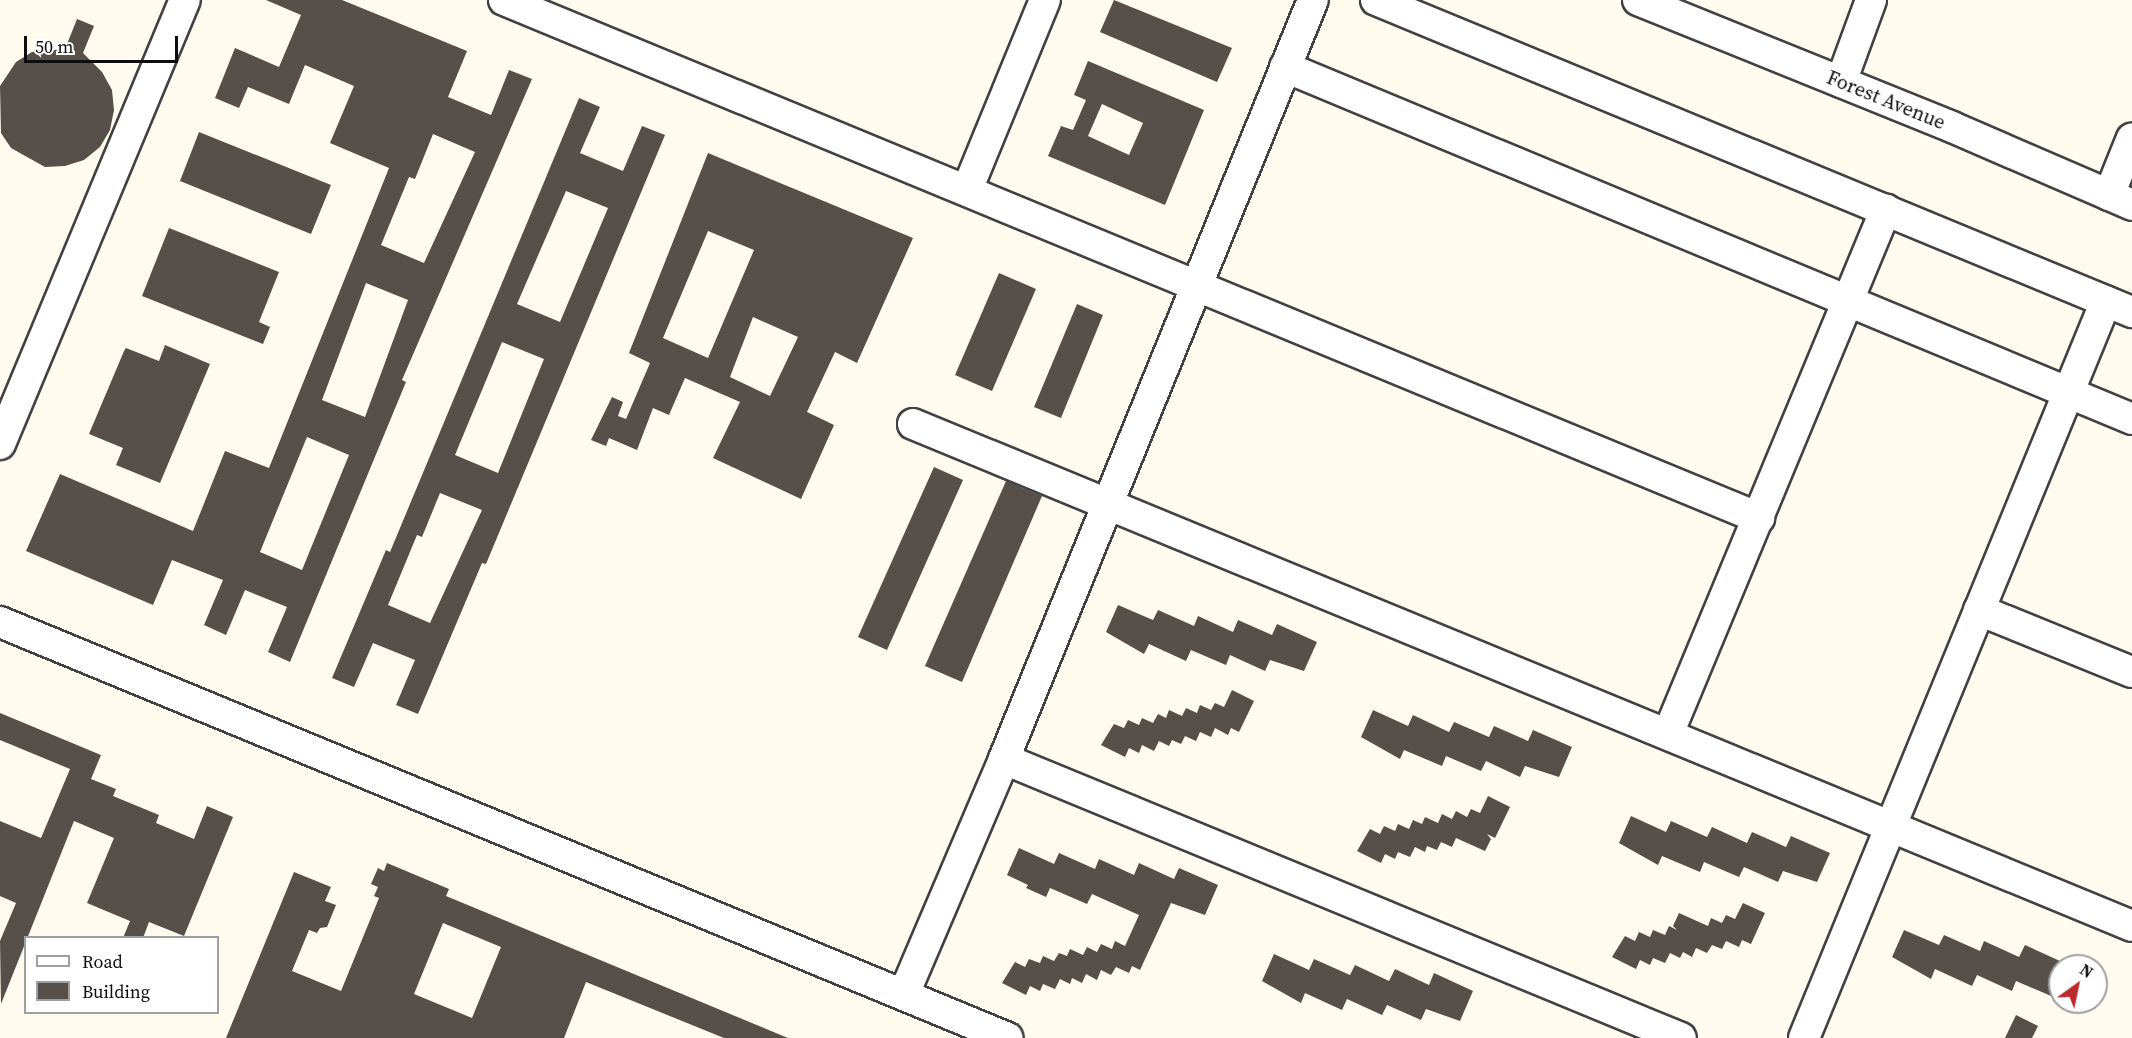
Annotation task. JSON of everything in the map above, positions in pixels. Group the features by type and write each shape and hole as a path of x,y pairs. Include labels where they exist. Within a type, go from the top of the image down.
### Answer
{"street":[{"path":"0,444 185,0"},
{"path":"504,0 1759,518"},
{"path":"967,190 1045,0"},
{"path":"903,994 1004,759 1195,285 1313,0"},
{"path":"1376,0 2119,306 2068,393 1804,1038"},
{"name":"Forest Avenue","path":"1638,0 1841,82 2120,200"},
{"path":"1841,82 1871,0"},
{"path":"1285,67 1848,298 2132,419"},
{"path":"2120,200 2132,138"},
{"path":"1668,734 1886,209"},
{"path":"913,424 2132,926"},
{"path":"1979,610 2132,672"},
{"path":"0,622 1008,1038"},
{"path":"1004,759 1681,1038"}],"building":[{"path":"266,0 342,0 467,51 448,97 491,115 509,70 532,79 402,380 406,382 290,662 268,652 287,607 245,590 226,635 204,625 223,580 172,560 153,605 26,551 60,474 193,531 225,451 269,468 389,168 330,143 354,86 305,65 289,104 248,87 239,108 215,98 235,48 279,67 301,15","holes":["433,134 475,152 424,263 381,245 409,177 415,179","366,283 408,300 365,417 322,400","307,437 349,455 302,570 260,552"]},
{"path":"1114,0 1232,48 1217,82 1100,32"},
{"path":"77,19 94,26 83,53 102,72 112,90 114,110 110,130 100,147 84,160 65,166 45,167 11,148 1,133 0,86 16,62 32,52 65,49"},
{"path":"1088,61 1204,110 1165,205 1048,156 1061,126 1073,130 1086,100 1074,95","holes":["1102,104 1143,123 1129,155 1088,136"]},
{"path":"579,98 600,107 580,153 623,171 642,126 665,135 486,564 482,563 418,714 396,705 415,660 373,643 354,687 332,678 386,550 390,552","holes":["566,191 608,208 560,322 517,304","502,342 544,359 498,473 455,455","440,493 482,510 430,623 388,605 417,535 422,537"]},
{"path":"199,132 331,185 311,234 180,181"},
{"path":"708,153 913,238 857,363 835,352 807,412 834,425 801,499 713,458 740,402 685,378 669,415 653,408 637,450 609,438 606,446 591,440 612,397 623,402 618,416 626,419 650,363 629,353","holes":["708,231 754,250 708,358 663,338","753,317 798,337 770,396 730,377"]},
{"path":"169,228 279,272 259,322 270,327 263,344 142,296"},
{"path":"999,273 1036,289 992,391 955,375"},
{"path":"1077,304 1103,315 1061,418 1034,407"},
{"path":"165,345 210,364 160,483 116,465 123,448 89,434 126,348 159,361"},
{"path":"934,467 963,480 887,650 858,637"},
{"path":"1006,481 1042,496 962,682 925,666"},
{"path":"1118,605 1153,620 1158,610 1194,626 1198,616 1233,632 1238,620 1272,635 1277,624 1317,642 1304,671 1270,660 1265,671 1230,655 1226,665 1191,650 1186,661 1149,644 1144,654 1106,632"},
{"path":"1232,690 1254,701 1239,732 1231,728 1228,735 1215,728 1211,737 1200,732 1196,741 1185,736 1181,744 1172,740 1169,746 1159,741 1154,751 1142,745 1139,753 1129,748 1125,757 1101,745 1114,724 1124,728 1128,720 1139,725 1142,718 1153,723 1158,714 1166,718 1169,710 1182,716 1186,708 1197,713 1200,705 1211,710 1215,703 1224,707"},
{"path":"1373,710 1408,726 1413,715 1449,732 1454,722 1489,737 1494,726 1528,741 1533,730 1572,747 1559,777 1525,766 1520,777 1486,761 1481,771 1446,756 1442,766 1404,750 1400,759 1361,737"},
{"path":"0,713 101,755 91,779 116,789 113,796 159,815 156,823 194,839 207,806 233,817 184,936 149,922 144,936 124,936 130,921 87,903 114,838 74,821 28,936 24,936 24,946 1,1004 0,941 16,903 0,896 0,821 41,838 70,769 0,740"},
{"path":"1488,796 1510,807 1495,838 1487,834 1491,839 1485,851 1456,838 1452,847 1441,842 1437,850 1427,846 1425,852 1415,847 1410,857 1398,852 1395,859 1385,854 1381,863 1357,851 1370,829 1380,834 1384,826 1395,831 1398,824 1409,829 1413,820 1422,824 1425,817 1438,823 1442,814 1452,819 1456,811 1467,817 1471,809 1480,813"},
{"path":"1631,816 1666,832 1671,821 1707,837 1712,827 1747,843 1752,832 1786,847 1791,836 1830,853 1817,882 1783,871 1778,882 1744,867 1739,877 1704,862 1700,872 1662,856 1658,865 1619,843"},
{"path":"1019,848 1054,864 1059,853 1095,869 1099,859 1134,875 1139,863 1174,879 1179,868 1218,885 1205,915 1171,903 1140,970 1132,966 1129,973 1116,967 1111,975 1101,970 1097,980 1086,974 1082,983 1072,978 1070,984 1060,979 1055,989 1043,984 1040,991 1030,986 1026,995 1002,983 1015,962 1025,967 1029,959 1040,963 1043,956 1054,961 1059,953 1067,956 1070,949 1083,955 1087,947 1097,952 1101,944 1112,949 1115,941 1125,946 1139,915 1092,894 1087,904 1050,888 1046,897 1026,888 1028,885 1007,875"},
{"path":"387,863 449,889 446,896 788,1038 724,1038 586,982 564,1038 226,1038 294,872 331,887 325,901 336,905 327,927 320,928 317,933 309,930 292,971 341,991 379,898 374,896 378,887 371,884 378,868 384,871","holes":["443,923 501,947 472,1018 414,994"]},
{"path":"1743,903 1765,913 1751,944 1742,940 1739,947 1726,941 1722,949 1712,945 1707,953 1696,948 1692,957 1683,952 1680,958 1670,953 1665,963 1653,958 1650,965 1640,960 1636,969 1612,957 1625,936 1635,941 1639,932 1650,937 1653,930 1665,935 1669,926 1677,930 1673,926 1679,913 1708,926 1711,918 1722,923 1726,915 1735,919"},
{"path":"1904,930 1939,945 1944,935 1980,951 1984,941 2019,957 2025,945 2048,956 2048,995 2016,981 2012,991 1977,975 1972,986 1935,969 1931,979 1892,957"},
{"path":"1274,954 1309,970 1314,959 1350,975 1355,965 1389,981 1395,969 1429,985 1434,973 1473,991 1460,1021 1426,1009 1421,1020 1387,1005 1382,1015 1347,999 1342,1010 1305,993 1301,1003 1262,981"},
{"path":"2016,1015 2038,1026 2032,1038 2005,1038"}]}
